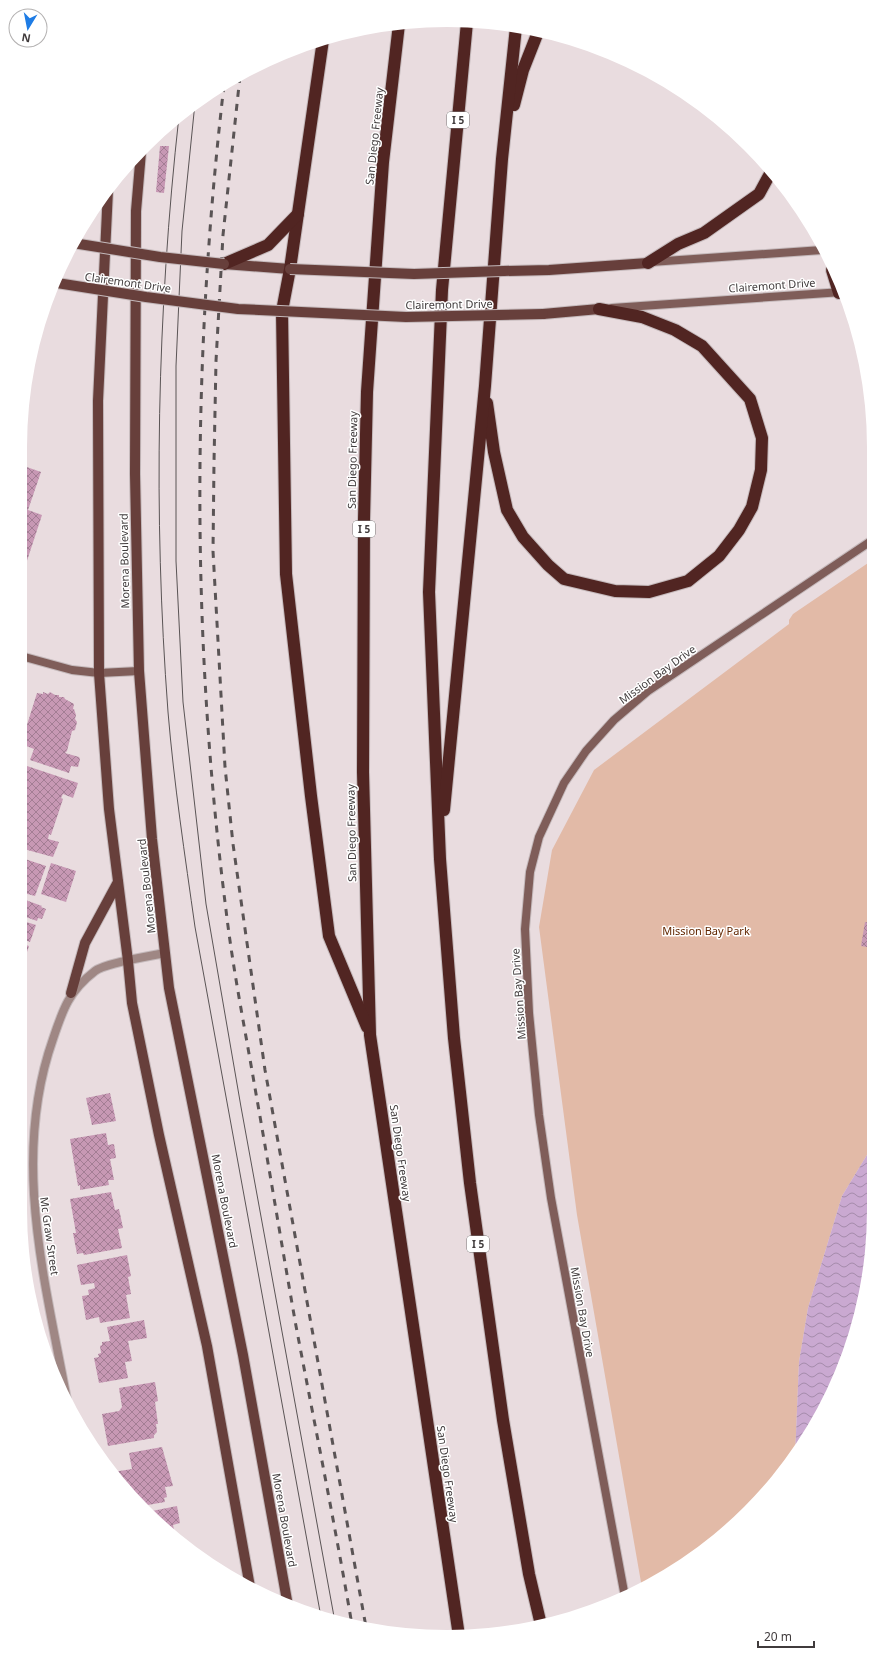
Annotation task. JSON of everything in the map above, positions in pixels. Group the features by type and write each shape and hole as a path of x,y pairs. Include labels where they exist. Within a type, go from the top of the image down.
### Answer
{"highway":[{"name":"I 5","path":"466,28 442,290 430,585 440,859 454,1038 470,1183 503,1420 530,1574 540,1620"},
{"name":"San Diego Freeway","path":"397,30 383,162 367,392 364,520 363,772 370,1035 458,1630"},
{"path":"440,859 484,386 502,159 515,33"},
{"path":"502,159 523,70 536,37"},
{"path":"322,46 290,269 282,311 286,574 311,796 329,936 370,1035"},
{"path":"648,263 678,244 704,232 759,194 768,177"},
{"path":"224,264 268,245 298,214"},
{"path":"484,386 494,452 507,510 523,537 548,565 564,579 615,591 649,592 688,581 719,556 739,530 752,507 761,470 762,438 750,399 702,346 675,330 642,317 599,309"}],"main road":[{"name":"Morena Boulevard","path":"140,160 136,211 134,410 139,671 152,839 169,988 243,1355 287,1598"},
{"path":"108,200 98,401 99,673 109,809 132,1004 159,1135 207,1346 249,1580"},
{"path":"79,244 160,257 224,264 290,269 414,274 549,270 818,250"},
{"name":"Clairemont Drive","path":"60,283 230,308 406,317 543,314 837,292"},
{"name":"Mission Bay Drive","path":"624,1591 553,1212 539,1115 529,1013 525,929 530,872 539,837 564,783 586,751 614,720 648,691 867,543"},
{"path":"27,658 72,670 99,673 139,671"},
{"path":"72,993 85,943 118,882"}],"street":[{"name":"Mc Graw Street","path":"64,1382 36,1229 33,1195 36,1102 46,1057 62,1012 72,993 96,970 128,960 165,953"}],"green space":[{"name":"Mission Bay Park","path":"867,564 867,1155 842,1196 808,1308 799,1362 796,1444 763,1487 724,1526 680,1559 641,1583 577,1215 539,927 552,850 594,770 789,624 789,620 793,614"}],"water":[{"path":"867,1155 866,1237 859,1292 853,1319 845,1345 824,1396 796,1444 799,1362 808,1308 842,1196"}],"building":[{"path":"160,146 169,146 164,193 156,192"},
{"path":"27,467 41,472 28,510 42,515 27,561"},
{"path":"43,692 48,694 50,692 55,695 59,695 59,697 64,697 74,704 73,709 77,722 75,730 72,731 67,751 65,753 79,757 80,759 78,767 71,766 69,773 30,760 34,749 27,746 27,725 37,693 43,694"},
{"path":"27,766 78,783 73,798 63,794 61,798 63,799 51,835 49,834 48,839 59,842 53,857 27,850"},
{"path":"27,860 46,866 35,896 27,894"},
{"path":"51,863 76,871 66,902 41,894"},
{"path":"27,901 46,909 42,919 38,918 37,921 27,917"},
{"path":"27,922 36,925 30,942 27,941"},
{"path":"865,922 867,922 867,947 861,946"},
{"path":"110,1093 116,1121 92,1125 86,1098"},
{"path":"106,1133 108,1145 114,1144 116,1158 110,1159 114,1180 108,1180 109,1185 80,1190 70,1139"},
{"path":"111,1192 115,1210 119,1209 123,1228 118,1229 122,1248 84,1255 83,1253 77,1254 73,1233 76,1233 70,1199"},
{"path":"127,1255 131,1276 128,1277 131,1294 126,1295 130,1318 100,1323 99,1317 86,1320 82,1296 89,1295 88,1290 95,1288 94,1283 81,1285 77,1265"},
{"path":"144,1320 147,1338 128,1341 132,1361 125,1362 128,1378 99,1383 94,1358 99,1357 98,1354 101,1353 100,1346 102,1345 102,1342 110,1341 107,1327"},
{"path":"155,1382 158,1401 155,1402 158,1424 156,1424 157,1432 154,1435 154,1438 108,1446 102,1414 119,1411 122,1407 119,1388"},
{"path":"162,1447 173,1486 165,1487 167,1497 164,1498 165,1502 148,1505 118,1471 132,1469 129,1453"},
{"path":"177,1506 180,1523 173,1525 174,1529 154,1511"}],"tram line":[{"path":"194,112 182,231 176,366 176,561 183,702 206,904 241,1107 334,1615"},
{"path":"178,124 166,265 162,339 159,488 163,637 170,739 195,927 320,1610"}],"railway":[{"path":"239,82 223,235 216,361 213,551 225,767 233,844 265,1070 365,1622"},
{"path":"223,92 213,188 201,394 200,498 206,704 226,910 236,977 296,1326 351,1619"}]}
